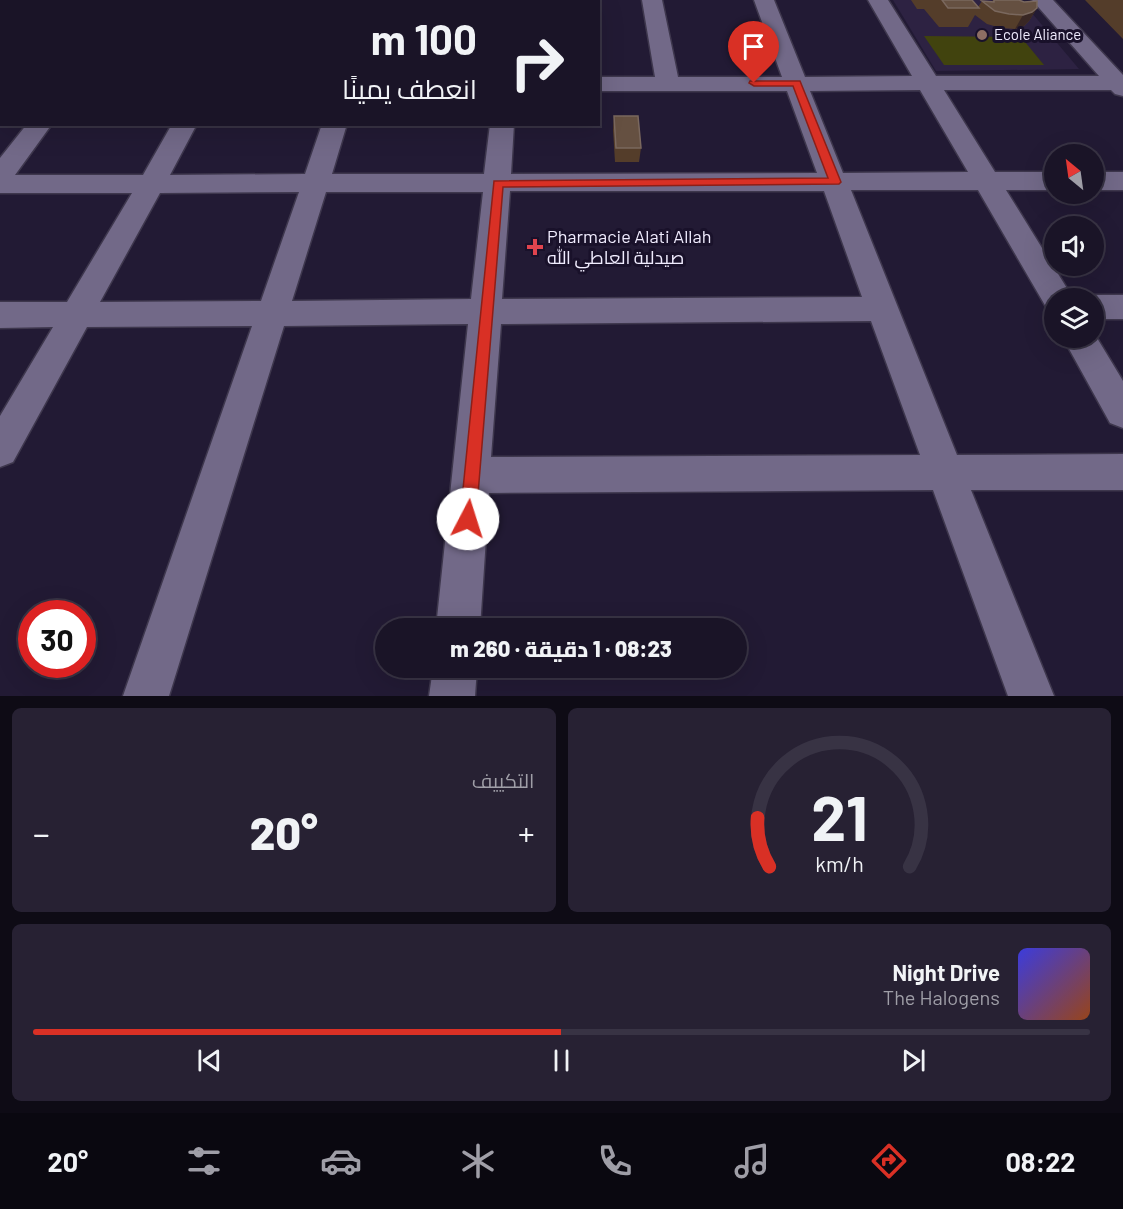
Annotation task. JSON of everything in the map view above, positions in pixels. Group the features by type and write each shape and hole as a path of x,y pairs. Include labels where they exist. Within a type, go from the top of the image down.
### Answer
{"street":[{"path":"652,0 668,83"},
{"path":"764,0 1031,696"},
{"path":"878,0 1050,288"},
{"path":"1042,0 1120,86"},
{"path":"600,84 1120,86"},
{"path":"0,176 38,126"},
{"path":"0,450 184,126"},
{"path":"146,696 334,126"},
{"path":"459,618 502,126"},
{"path":"0,184 1044,181"},
{"path":"1104,181 1123,181"},
{"path":"1104,307 1123,307"},
{"path":"0,315 883,309"},
{"path":"1085,348 1123,412"},
{"path":"472,475 1123,472"},
{"path":"452,696 453,678"}],"shaded area":[{"name":"Ecole Aliance","path":"893,0 1021,0 1079,69 936,71"},
{"path":"924,36 1021,37 1044,65 944,65"}],"building":[{"path":"942,0 972,0 979,8 948,8"},
{"path":"994,0 1037,1 1037,8 1023,15 1009,14 995,11 982,1 994,2"},
{"path":"614,116 638,116 641,148 616,148"}],"place":[{"name":"Ecole Aliance","path":"982,35"},
{"name":"Pharmacie Alati Allah صيدلية العاطي الله","path":"535,247"}],"route":[{"path":"468,519 498,184 835,182 796,83 754,83"}]}
